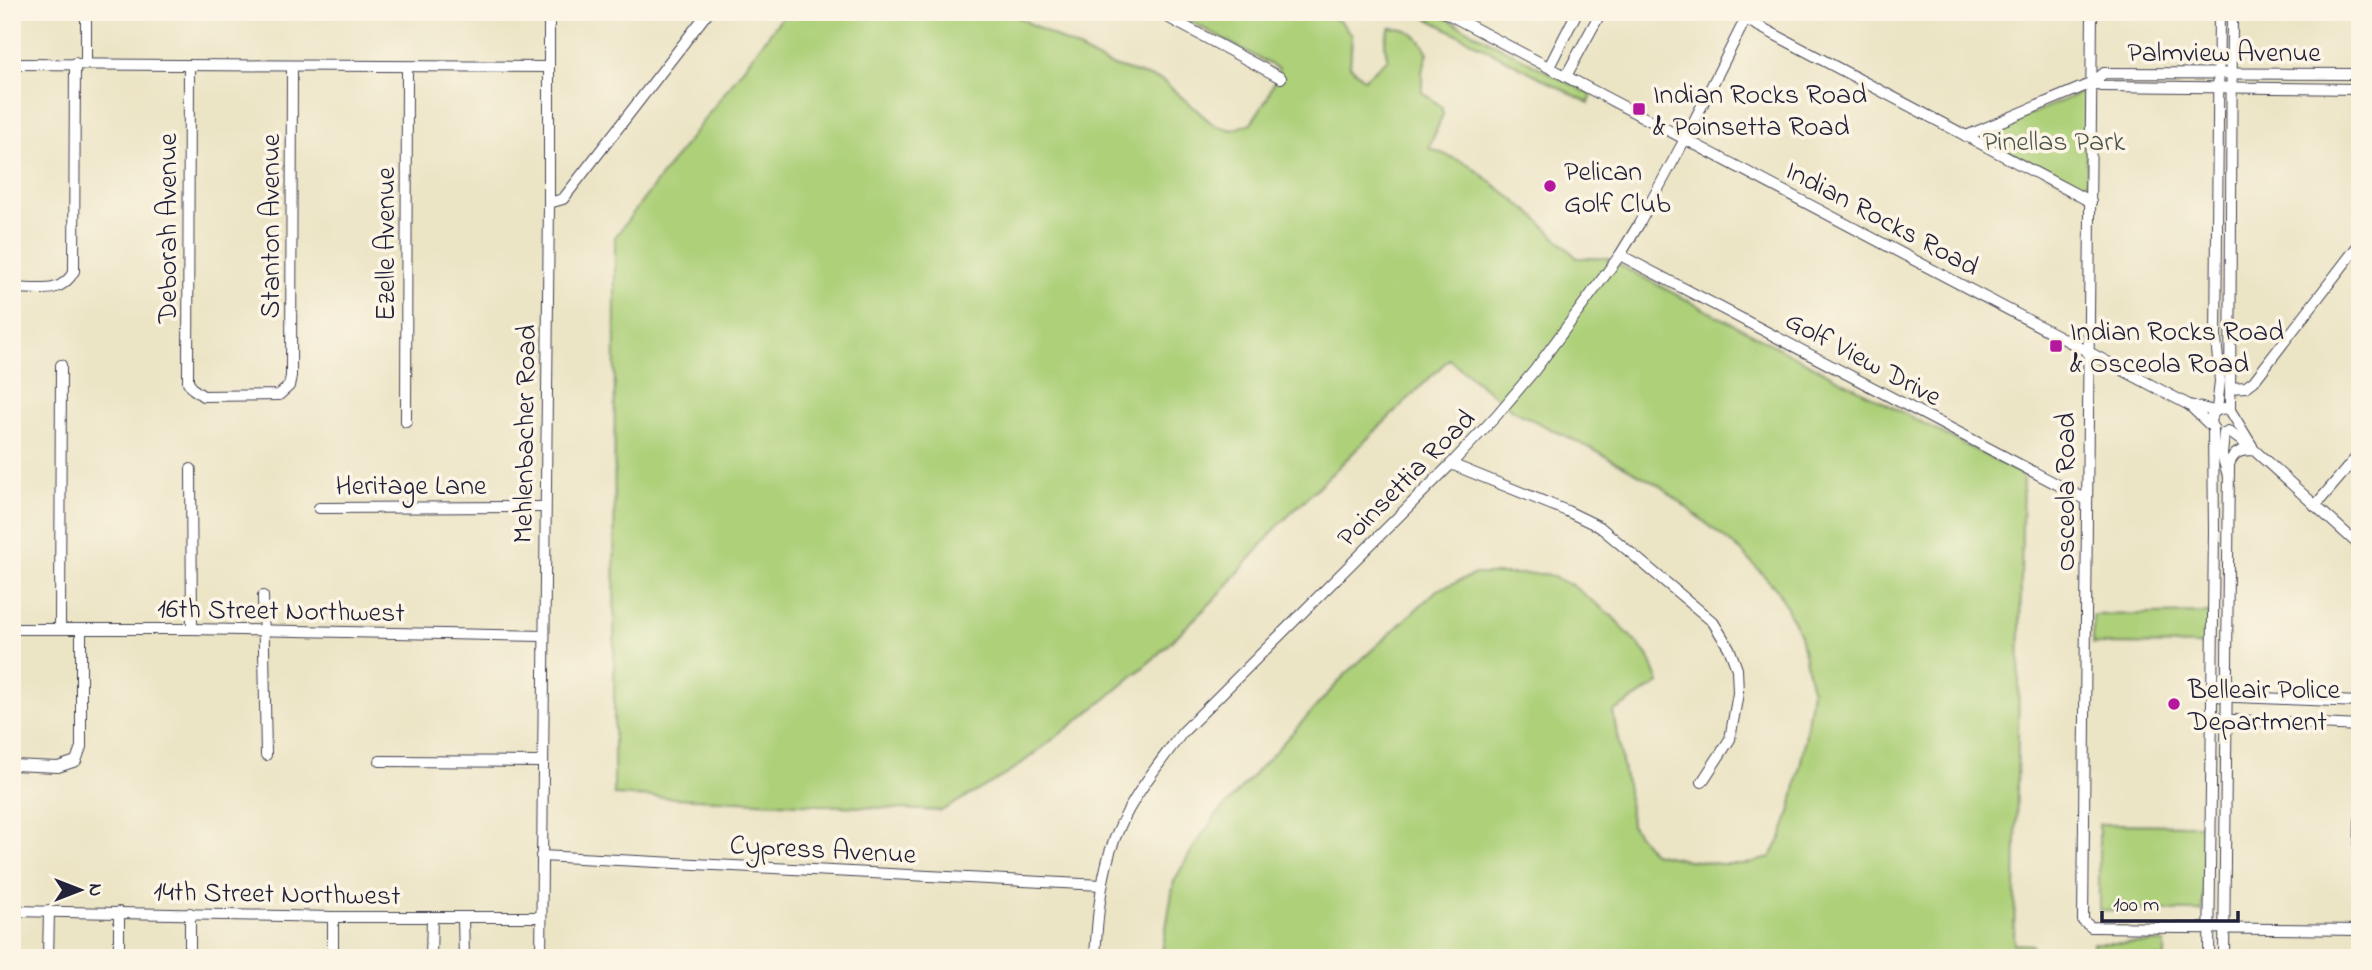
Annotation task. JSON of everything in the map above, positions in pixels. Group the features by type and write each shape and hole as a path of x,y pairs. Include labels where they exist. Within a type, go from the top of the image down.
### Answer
{"street":[{"path":"12,288 57,289 68,282 74,271 80,63 86,12"},
{"name":"Mehlenbacher Road","path":"541,958 549,12"},
{"path":"549,203 563,199 708,12"},
{"path":"1158,12 1281,78"},
{"name":"Indian Rocks Road","path":"1444,12 2189,404 2216,410"},
{"path":"1549,67 1577,12"},
{"path":"1566,76 1601,12"},
{"path":"1732,12 1747,16 2091,202"},
{"name":"Osceola Road","path":"2092,12 2083,920 2091,927 2210,929"},
{"path":"2209,958 2214,531 2210,419 2216,410 2220,381 2216,339 2219,12"},
{"path":"2230,410 2232,12"},
{"name":"Poinsettia Road","path":"1095,958 1102,885 1110,851 1121,824 1153,770 1182,733 1451,464 1534,371 1639,225 1747,16"},
{"path":"12,64 549,67"},
{"name":"Deborah Avenue","path":"189,66 188,382 192,389 203,396 279,395 289,386"},
{"name":"Stanton Avenue","path":"289,386 292,66"},
{"name":"Ezelle Avenue","path":"406,422 407,66"},
{"name":"Palmview Avenue","path":"1966,136 2092,83 2104,73 2360,74"},
{"name":"Palmview Avenue","path":"2092,83 2102,86 2360,89"},
{"path":"2230,388 2246,387 2254,381 2360,243"},
{"name":"Golf View Drive","path":"1619,254 2087,500"},
{"path":"60,628 61,365"},
{"name":"Indian Rocks Road","path":"2189,404 2212,426"},
{"path":"2216,410 2230,410 2235,422 2255,450"},
{"path":"2229,476 2222,455 2226,432 2235,422"},
{"path":"2212,426 2255,450 2360,546"},
{"path":"2224,958 2229,476 2231,459 2235,453 2255,450"},
{"path":"2315,506 2360,453"},
{"path":"1451,464 1600,527 1713,622 1730,648 1737,669 1738,693 1730,738 1702,782"},
{"path":"191,469 192,629"},
{"name":"Heritage Lane","path":"319,508 545,507"},
{"path":"263,596 266,755"},
{"name":"16th Street Northwest","path":"17,629 192,629 544,636"},
{"path":"12,765 58,766 76,761 81,747 81,629"},
{"path":"2212,696 2360,702"},
{"path":"2212,719 2360,726"},
{"path":"380,761 541,762"},
{"path":"2210,929 2359,930 2360,820"},
{"name":"Cypress Avenue","path":"541,856 1102,885"},
{"name":"14th Street Northwest","path":"12,911 333,917 541,917"},
{"path":"48,958 49,911"},
{"path":"119,912 119,958"},
{"path":"190,913 190,958"},
{"path":"333,917 333,958"},
{"path":"431,958 432,917"},
{"path":"463,918 464,958"}],"green space":[{"path":"786,12 1008,12 1107,64 1163,81 1214,125 1232,130 1251,123 1267,99 1279,69 1188,20 1192,12 1321,12 1341,22 1352,35 1350,66 1364,79 1388,59 1385,43 1390,28 1403,29 1417,38 1428,53 1422,72 1422,92 1441,106 1443,114 1429,148 1468,164 1532,214 1577,258 1606,258 2023,475 2014,944 2032,945 2033,950 2083,950 2083,958 1161,958 1174,881 1216,816 1345,675 1437,590 1475,574 1546,574 1572,585 1612,616 1649,657 1659,683 1613,712 1631,825 1653,853 1721,864 1745,864 1770,858 1782,836 1791,809 1804,747 1812,690 1800,635 1779,592 1742,552 1660,486 1512,410 1449,359 1278,526 1219,595 1153,659 1009,773 941,811 614,795 615,237"},
{"path":"1415,12 1434,12 1592,95 1589,103"},
{"name":"Pinellas Park","path":"2080,93 2087,97 2085,189 2079,190 1987,141 1990,132"},
{"path":"2209,613 2209,645 2093,644 2093,615"},
{"path":"2099,824 2204,825 2203,911 2099,910"},
{"path":"2093,943 2165,943 2165,958 2092,958"}],"place":[{"name":"Indian Rocks Road & Poinsetta Road","path":"1639,109"},
{"name":"Pelican Golf Club","path":"1550,186"},
{"name":"Indian Rocks Road & Osceola Road","path":"2056,346"},
{"name":"Belleair Police Department","path":"2174,704"}]}
